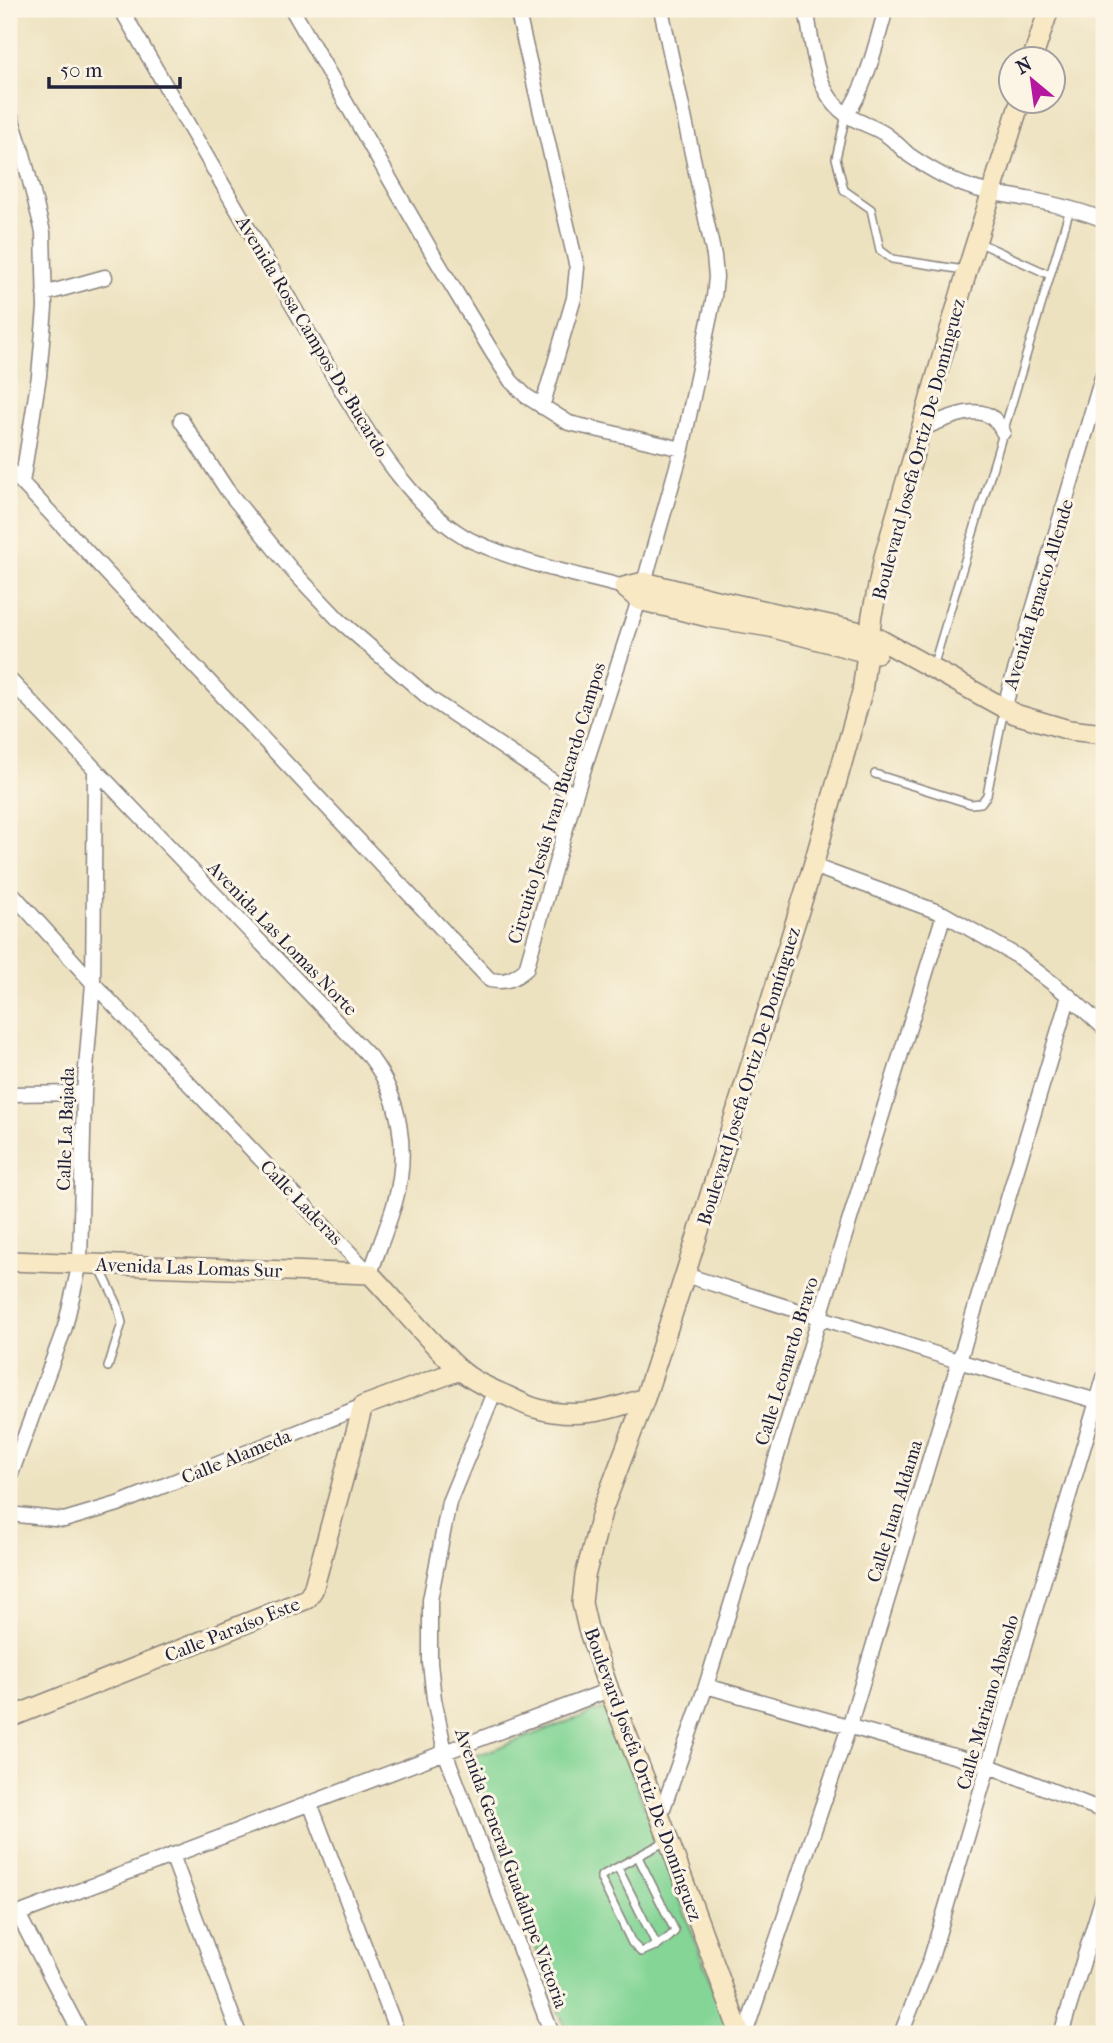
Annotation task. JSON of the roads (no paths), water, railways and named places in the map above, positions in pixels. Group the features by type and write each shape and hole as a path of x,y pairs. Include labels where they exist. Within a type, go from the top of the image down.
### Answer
{"main road":[{"path":"1037,46 1049,9"},
{"name":"Boulevard Josefa Ortiz De Domínguez","path":"743,2034 609,1690 582,1603 585,1576 603,1508 645,1398 813,866 862,692 884,557 967,271 1016,116"},
{"name":"Avenida Rosa Campos De Bucardo","path":"635,589 771,627 869,644 903,653"},
{"name":"Avenida Ignacio Allende","path":"903,653 1004,708"},
{"path":"1004,708 1015,714 1069,730 1104,734"},
{"name":"Avenida Las Lomas Sur","path":"9,1261 370,1274"},
{"name":"Calle Laderas","path":"370,1274 460,1370 495,1391 534,1408 566,1413 600,1412 645,1398"},
{"name":"Calle Alameda","path":"363,1405 460,1370"},
{"name":"Calle Paraíso Este","path":"9,1718 307,1599 313,1590 363,1405"}],"street":[{"name":"Avenida Rosa Campos De Bucardo","path":"121,9 344,394 407,485 436,515 465,537 523,561 635,589"},
{"path":"292,9 434,256 511,381 526,396 569,424 682,449"},
{"path":"517,9 577,268 574,298 542,407"},
{"name":"Circuito Jesús Ivan Bucardo Campos","path":"9,469 490,980 504,982 517,976 526,969 635,589 682,449 716,277 714,256 661,9"},
{"path":"806,9 824,87 832,101 846,115 885,134 934,172 968,187 1070,208 1104,220"},
{"path":"846,115 866,74 886,9"},
{"path":"9,111 43,232 44,294 40,376 22,483"},
{"path":"44,294 105,277"},
{"name":"Avenida Ignacio Allende","path":"1004,708 1104,371"},
{"path":"920,429 961,413 979,412 994,419 1003,432"},
{"path":"181,419 235,500 290,568 339,620 429,698 575,796"},
{"name":"Avenida Las Lomas Norte","path":"9,679 14,695 95,770 351,1037 382,1073 400,1124 400,1176 396,1200 370,1274"},
{"name":"Calle La Bajada","path":"9,1479 89,1263 84,1093 93,983 95,770"},
{"path":"813,866 944,914 1017,956 1069,996 1104,1028"},
{"name":"Calle Laderas","path":"9,890 93,983 370,1274"},
{"name":"Calle Leonardo Bravo","path":"660,1817 706,1686 944,914"},
{"name":"Calle Juan Aldama","path":"743,2034 849,1727 1069,996"},
{"path":"9,1094 84,1093"},
{"path":"685,1275 958,1361 1100,1402"},
{"name":"Calle Mariano Abasolo","path":"901,2034 931,1958 1100,1402 1104,1378"},
{"name":"Avenida General Guadalupe Victoria","path":"495,1391 449,1502 430,1600 432,1687 445,1752 552,2034"},
{"name":"Calle Alameda","path":"9,1514 64,1520 118,1504 363,1405"},
{"path":"706,1686 989,1766 1104,1811"},
{"path":"81,2034 18,1914 609,1690"},
{"path":"310,1803 398,2034"},
{"path":"172,1855 239,2034"},
{"path":"1061,2034 1104,1893"}],"lane":[{"path":"846,115 836,158 841,179 844,190 871,209 880,250 892,259 967,271"},
{"path":"933,667 1070,208"},
{"path":"977,242 1050,275"},
{"path":"875,774 971,804 981,803 987,795 1004,708"},
{"path":"89,1263 117,1303 122,1323 108,1367"},
{"path":"638,1857 675,1931 657,1946 641,1952 632,1943 601,1875 668,1840"},
{"path":"618,1868 657,1946"}]}
